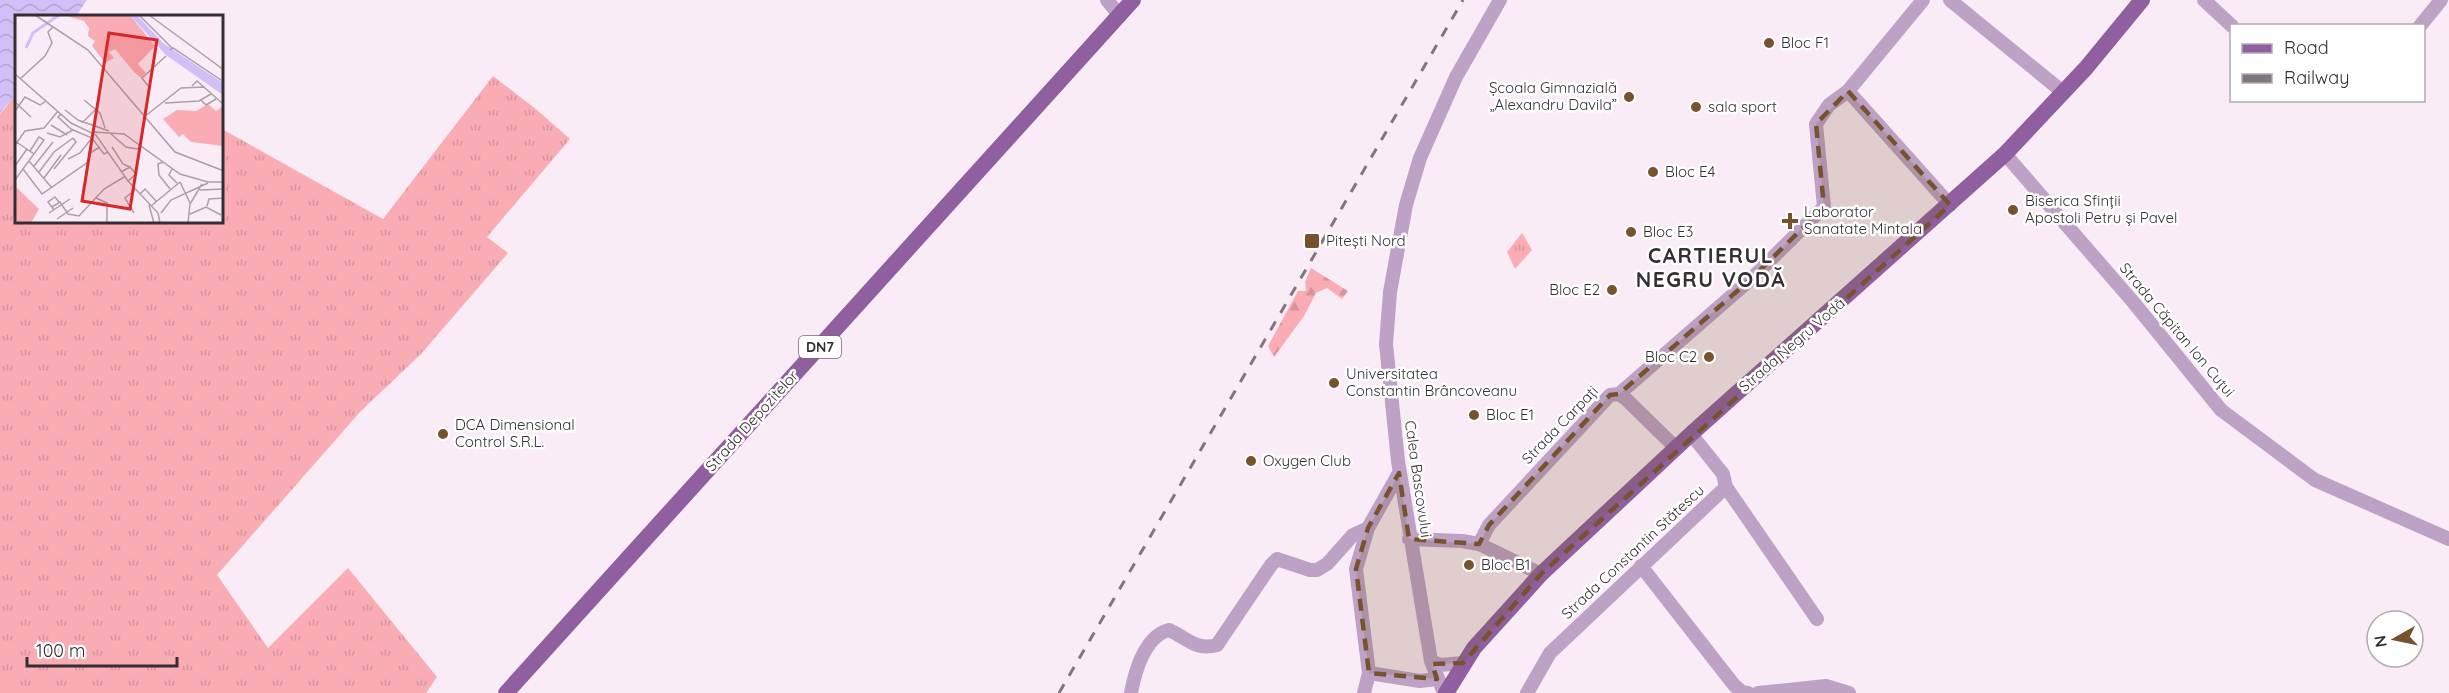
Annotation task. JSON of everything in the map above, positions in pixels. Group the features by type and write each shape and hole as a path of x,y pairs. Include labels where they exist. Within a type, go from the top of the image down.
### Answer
{"main road":[{"name":"Strada Depozitelor","path":"506,693 1133,0"},
{"name":"Strada Negru Vodă","path":"1442,688 1474,648 1541,574 1690,434 2005,154 2064,93 2142,0"}],"street":[{"path":"1107,0 1120,16"},
{"name":"Calea Bascovului","path":"1442,688 1431,661 1400,473 1386,344 1390,292 1397,248 1418,167 1435,122 1456,77 1500,0"},
{"path":"1619,394 1751,279 1824,207 1816,124 1829,105 1848,91 1923,0"},
{"path":"1950,0 2064,93"},
{"path":"2204,0 2230,24"},
{"path":"2422,24 2441,0"},
{"path":"1848,91 1950,205"},
{"name":"Strada Căpitan Ion Cuțui","path":"2005,154 2134,303 2220,410 2315,480 2449,539"},
{"name":"Strada Carpați","path":"1479,544 1484,532 1497,516 1610,395 1619,394 1676,448"},
{"name":"Strada Constantin Stătescu","path":"1527,693 1550,653 1726,487 1722,474 1690,434"},
{"path":"1364,693 1369,673 1356,569 1368,528 1400,473"},
{"path":"1726,487 1817,619"},
{"path":"1131,693 1133,681 1147,646 1159,633 1168,630 1194,645 1206,648 1217,645 1270,565 1277,559 1310,570 1317,570 1327,564 1353,535 1368,528"},
{"path":"1409,538 1479,544 1541,574"},
{"path":"1641,566 1734,685 1742,692 1748,693"},
{"path":"1431,661 1440,665 1463,663"},
{"path":"1369,673 1420,681 1442,688"},
{"path":"1758,693 1826,686 1849,693"}],"highlighted area":[{"path":"1848,91 1950,205 1541,574 1463,663 1432,664 1437,679 1369,673 1356,569 1368,528 1399,473 1409,539 1479,544 1489,525 1610,395 1619,394 1751,279 1824,207 1816,124"}],"green space":[{"path":"493,76 570,139 487,237 508,253 421,354 360,412 217,575 268,648 348,568 437,677 426,693 0,693 0,114 15,95 15,224 224,224 224,130 383,219"},
{"path":"1522,233 1532,250 1515,269 1507,252"},
{"path":"1311,268 1348,291 1342,299 1327,288 1316,293 1304,316 1274,357 1268,346 1298,291 1306,291 1305,282"}],"water":[{"path":"0,0 87,0 77,15 15,15 15,95 0,113"}],"railway":[{"path":"1059,693 1463,0"}],"place":[{"name":"Bloc F1","path":"1769,43"},
{"name":"Școala Gimnazială „Alexandru Davila”","path":"1629,97"},
{"name":"sala sport","path":"1696,107"},
{"name":"Bloc E4","path":"1653,172"},
{"name":"Biserica Sfinții Apostoli Petru și Pavel","path":"2013,210"},
{"name":"Laborator Sanatate Mintala","path":"1790,221"},
{"name":"Bloc E3","path":"1631,232"},
{"name":"Pitești Nord","path":"1312,241"},
{"name":"Bloc E2","path":"1612,290"},
{"name":"Bloc C2","path":"1709,357"},
{"name":"Universitatea Constantin Brâncoveanu","path":"1334,383"},
{"name":"Bloc E1","path":"1474,415"},
{"name":"DCA Dimensional Control S.R.L.","path":"443,434"},
{"name":"Oxygen Club","path":"1251,461"},
{"name":"Bloc B1","path":"1469,565"}],"district":[{"name":"CARTIERUL NEGRU VODĂ","path":"1711,268"}]}
